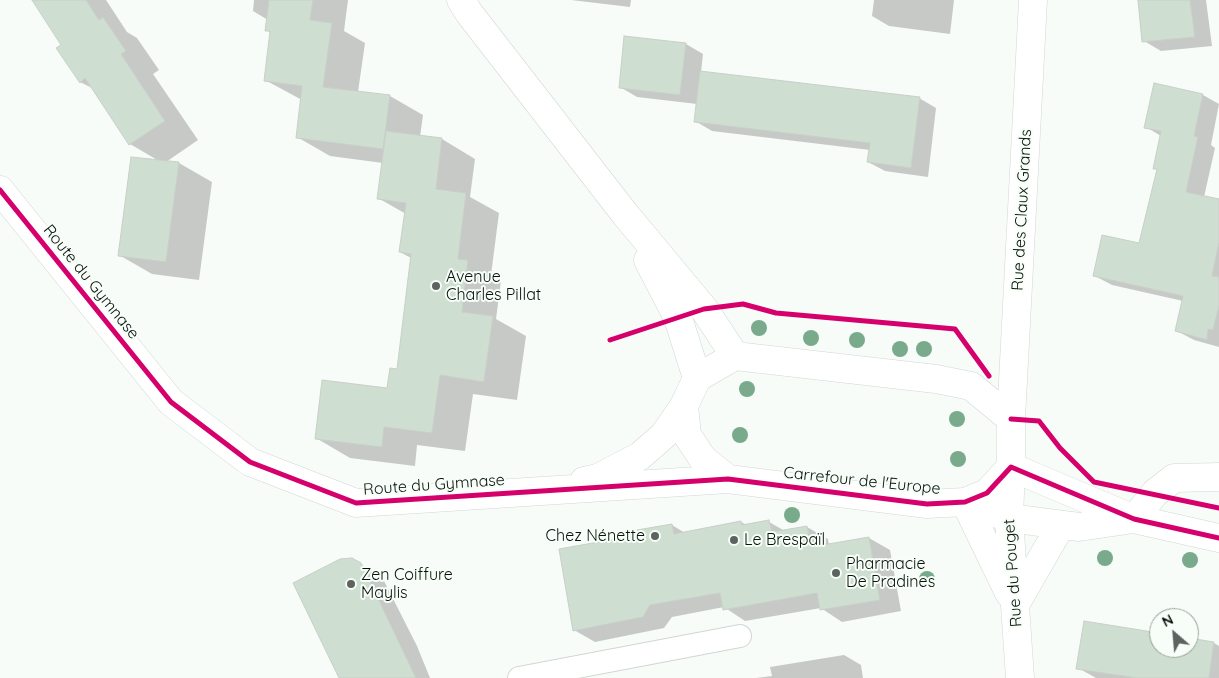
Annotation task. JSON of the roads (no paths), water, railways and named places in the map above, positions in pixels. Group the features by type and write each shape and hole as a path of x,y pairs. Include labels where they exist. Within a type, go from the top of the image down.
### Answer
{"street":[{"path":"461,0 468,13 625,214 704,309 735,356"},
{"name":"Rue des Claux Grands","path":"1011,419 1033,0"},
{"name":"Route du Gymnase","path":"0,190 171,402 250,462 356,503 728,479"},
{"path":"625,214 678,318 697,378"},
{"path":"548,491 598,478 640,456 664,435 684,406 697,378 735,356 926,378 971,386 1011,419 1011,467 1134,519 1219,538"},
{"path":"971,386 1014,361"},
{"path":"684,406 687,435 703,459 728,479"},
{"name":"Carrefour de l'Europe","path":"728,479 928,504 965,502 987,493 1011,467"},
{"name":"Rue du Pouget","path":"1011,467 1009,518 1020,678"},
{"path":"965,502 1009,518 1079,527 1134,519 1155,494 1174,478 1219,477"},
{"path":"965,502 1015,605"},
{"path":"1015,605 1060,525"}],"lane":[{"path":"518,678 740,636"}],"place":[{"name":"Avenue Charles Pillat","path":"436,286"},
{"name":"Chez Nénette","path":"655,536"},
{"name":"Le Brespaïl","path":"734,540"},
{"name":"Pharmacie De Pradines","path":"836,573"},
{"name":"Zen Coiffure Maylis","path":"351,584"}]}
